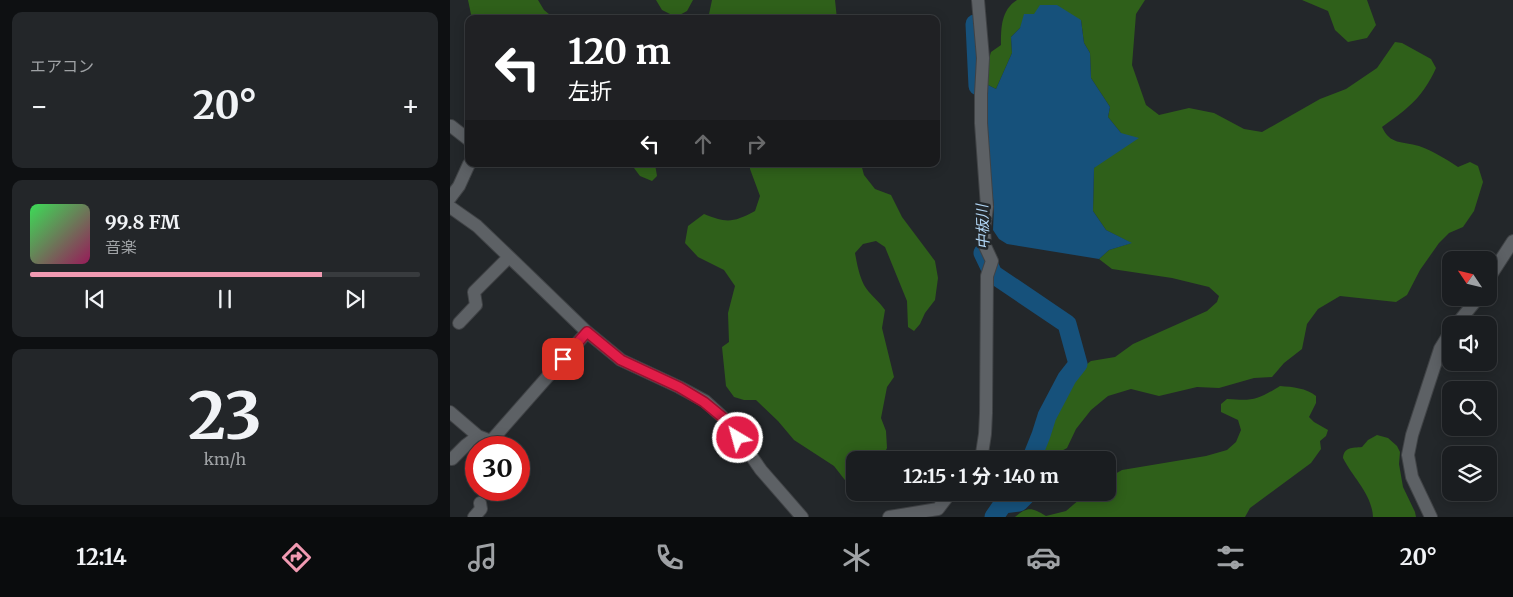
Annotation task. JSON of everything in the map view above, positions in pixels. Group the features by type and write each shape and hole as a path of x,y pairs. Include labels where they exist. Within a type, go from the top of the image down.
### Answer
{"street":[{"path":"978,0 983,58 981,123 987,207 984,228 985,246 992,261 987,276 986,413 982,451"},
{"path":"451,126 465,137"},
{"path":"468,167 451,206 477,226 587,332 621,360 679,387 710,406 727,421 761,470 802,517"},
{"path":"1498,265 1512,244"},
{"path":"459,323 476,305 474,292 509,257"},
{"path":"1463,316 1471,306"},
{"path":"495,436 587,332"},
{"path":"1431,517 1412,477 1408,455 1412,435 1442,347"},
{"path":"450,412 478,436"},
{"path":"452,459 465,446"},
{"path":"889,517 938,509 944,501"},
{"path":"474,517 481,509 480,503"}],"green space":[{"path":"468,0 538,0 544,10 550,15 471,15"},
{"path":"656,0 693,0 687,11 680,15 672,15 662,10"},
{"path":"712,0 835,0 837,15 709,15"},
{"path":"1017,0 1145,0 1136,14 1132,65 1146,105 1159,115 1189,108 1214,113 1244,129 1262,132 1320,99 1346,89 1377,68 1395,42 1402,43 1431,59 1436,68 1428,84 1417,99 1382,127 1385,133 1393,140 1424,148 1458,167 1470,162 1478,166 1483,182 1474,211 1463,227 1449,233 1439,243 1420,270 1407,295 1396,302 1340,296 1318,309 1307,324 1302,349 1284,363 1272,377 1254,378 1219,388 1197,387 1159,396 1131,389 1108,396 1091,410 1076,429 1067,448 1062,451 1044,451 1041,445 1059,399 1072,375 1091,361 1115,357 1133,344 1207,311 1217,302 1219,296 1209,287 1172,278 1112,269 1099,259 1109,250 1131,243 1106,230 1093,211 1094,168 1121,133 1108,117 1110,107 1091,78 1090,53 1084,43 1081,20 1034,14 1011,37 1012,53 996,89 986,84 986,69 991,52 1001,45 1003,20 1012,4"},
{"path":"1302,0 1367,0 1376,25 1367,38 1348,42 1335,30 1328,11"},
{"path":"633,167 656,167 657,176 652,181 640,176"},
{"path":"750,167 862,167 864,175 875,189 891,195 902,217 935,261 938,278 935,300 914,331 908,327 907,301 885,247 876,241 863,244 855,253 859,273 864,285 885,310 882,328 894,377 887,387 881,418 886,431 887,448 886,451 846,451 846,481 834,466 794,440 756,400 744,400 734,397 726,386 722,347 729,342 728,313 735,286 724,270 698,257 685,243 688,226 704,214 724,220 741,218 755,211 760,196"},
{"path":"1280,386 1294,387 1312,393 1316,396 1316,403 1309,417 1328,430 1326,436 1320,441 1321,449 1311,463 1250,508 1245,517 1015,517 1023,511 1030,509 1046,516 1066,511 1078,501 1116,501 1116,473 1122,470 1206,456 1227,450 1236,442 1241,430 1238,420 1221,412 1221,404 1227,399 1255,399"},
{"path":"1377,435 1388,438 1397,446 1400,452 1399,464 1403,487 1416,517 1373,517 1366,493 1343,458 1347,450 1362,447 1368,440"}],"water":[{"path":"1040,5 1057,5 1081,20 1084,43 1090,53 1091,78 1110,107 1108,117 1121,133 1139,138 1094,168 1093,211 1106,230 1132,243 1109,250 1099,259 1007,244 999,239 993,230 994,206 984,130 986,84 996,89 1012,53 1011,37 1020,28 1024,14 1034,14"}],"waterway":[{"name":"中板川","path":"975,24 978,86"},
{"name":"中板川","path":"983,253 993,274 1067,324 1078,364 1067,378 1047,416 1035,451"},
{"name":"中板川","path":"994,517 1003,504 1020,501"}],"route":[{"path":"563,359 587,332 621,360 679,387 704,402 727,421 738,438"}]}
